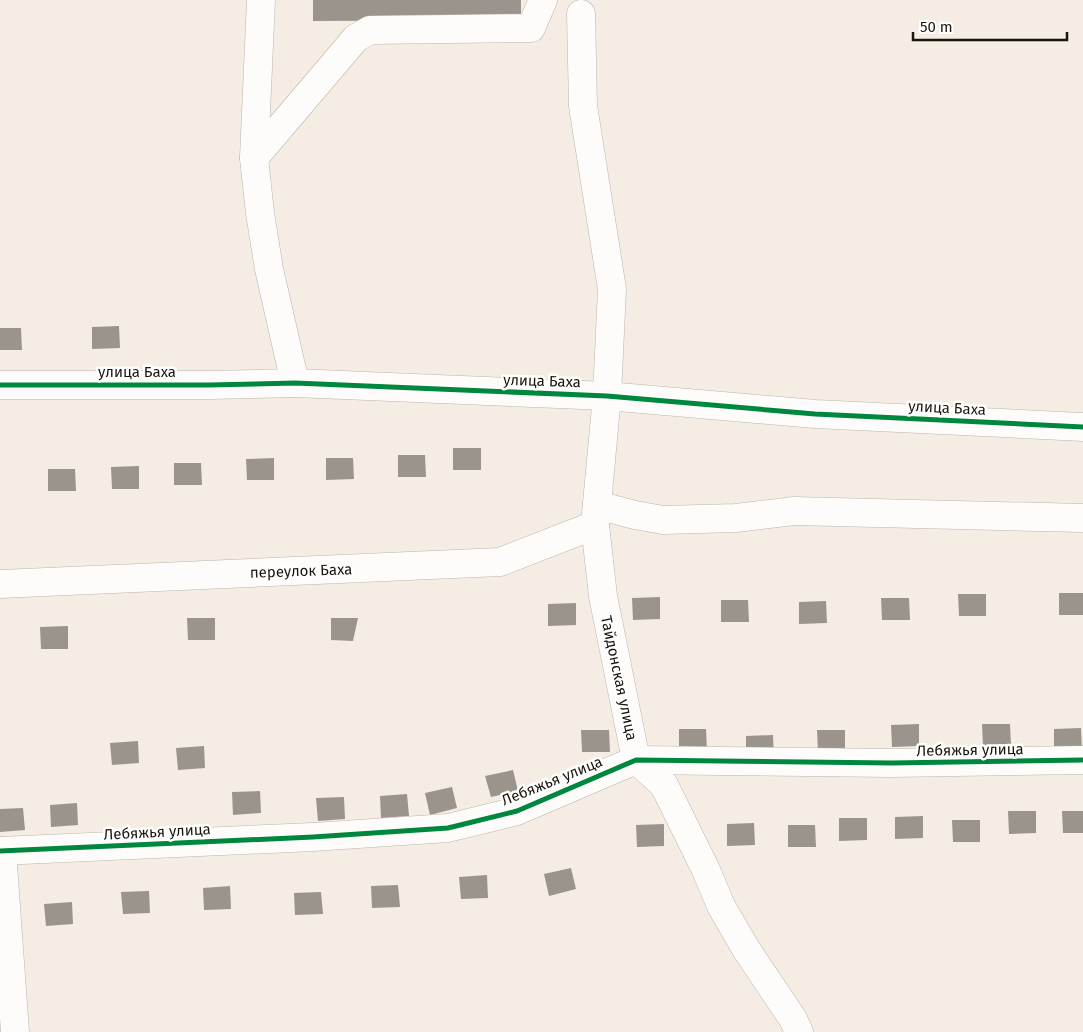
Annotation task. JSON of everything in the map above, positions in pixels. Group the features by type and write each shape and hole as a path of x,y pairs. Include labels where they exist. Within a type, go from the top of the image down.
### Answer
{"street":[{"path":"261,0 254,158 269,269 295,383"},
{"path":"254,158 356,38 370,30 530,28 543,0"},
{"name":"Тайдонская улица","path":"581,14 583,106 612,289 607,396 596,515 603,596 636,760 664,785 706,870 721,906 800,1032"},
{"name":"улица Баха","path":"0,385 295,383 607,396 815,414 1083,427"},
{"path":"596,515 635,515 663,520 736,518 794,511 1083,518"},
{"name":"переулок Баха","path":"0,584 500,562 596,515"},
{"name":"Лебяжья улица","path":"1,851 313,837 448,828 517,811 636,760 892,763 1083,760"},
{"path":"1,851 15,1032"}],"building":[{"path":"313,0 521,0 521,20 313,21"},
{"path":"119,326 120,348 92,349 92,327"},
{"path":"0,328 21,328 22,350 0,350"},
{"path":"453,448 481,448 481,470 453,470"},
{"path":"398,455 425,455 426,477 398,477"},
{"path":"274,458 274,480 247,480 246,459"},
{"path":"326,458 353,458 354,479 326,480"},
{"path":"174,463 201,463 202,485 174,485"},
{"path":"139,466 139,489 112,489 111,467"},
{"path":"48,469 75,469 76,491 48,491"},
{"path":"1059,593 1083,593 1083,615 1059,615"},
{"path":"958,594 986,594 986,616 959,616"},
{"path":"660,597 660,619 633,620 632,598"},
{"path":"881,598 909,598 910,620 882,620"},
{"path":"721,600 748,600 749,622 721,622"},
{"path":"826,601 827,623 799,624 799,602"},
{"path":"576,603 576,625 548,626 548,604"},
{"path":"187,618 215,618 215,640 188,640"},
{"path":"331,618 358,618 353,641 331,640"},
{"path":"68,626 68,649 41,649 40,627"},
{"path":"919,724 919,746 892,747 891,725"},
{"path":"982,724 1010,724 1011,746 983,746"},
{"path":"1081,728 1082,750 1054,751 1054,729"},
{"path":"679,729 706,729 707,751 679,751"},
{"path":"581,730 609,730 610,752 582,752"},
{"path":"817,730 845,730 845,752 818,752"},
{"path":"773,735 774,758 746,758 746,736"},
{"path":"138,741 139,763 112,765 110,743"},
{"path":"204,746 205,768 178,770 176,748"},
{"path":"513,770 518,791 491,797 485,776"},
{"path":"452,787 457,808 430,815 425,793"},
{"path":"260,791 261,813 233,815 232,792"},
{"path":"407,794 409,816 381,818 380,796"},
{"path":"344,797 345,819 318,821 316,798"},
{"path":"77,803 78,825 51,827 50,805"},
{"path":"23,808 25,830 0,832 0,809"},
{"path":"1008,811 1036,811 1036,833 1009,834"},
{"path":"1062,811 1083,811 1083,833 1063,833"},
{"path":"923,816 923,838 895,839 895,817"},
{"path":"839,818 867,818 867,840 839,841"},
{"path":"952,820 980,820 980,842 953,842"},
{"path":"754,823 755,845 727,846 727,824"},
{"path":"664,824 664,846 637,847 636,825"},
{"path":"788,825 815,825 816,847 788,847"},
{"path":"571,868 576,889 549,896 544,874"},
{"path":"487,875 488,898 461,899 459,877"},
{"path":"398,885 400,907 372,908 371,886"},
{"path":"230,886 231,909 204,910 203,888"},
{"path":"149,891 150,913 123,914 121,892"},
{"path":"321,892 323,914 295,915 294,893"},
{"path":"72,902 73,924 46,926 44,904"}],"cycle path":[{"path":"0,385 295,383 607,396 815,414 1083,427"},
{"path":"0,851 313,837 448,828 517,811 636,760 892,763 1083,760"}]}
